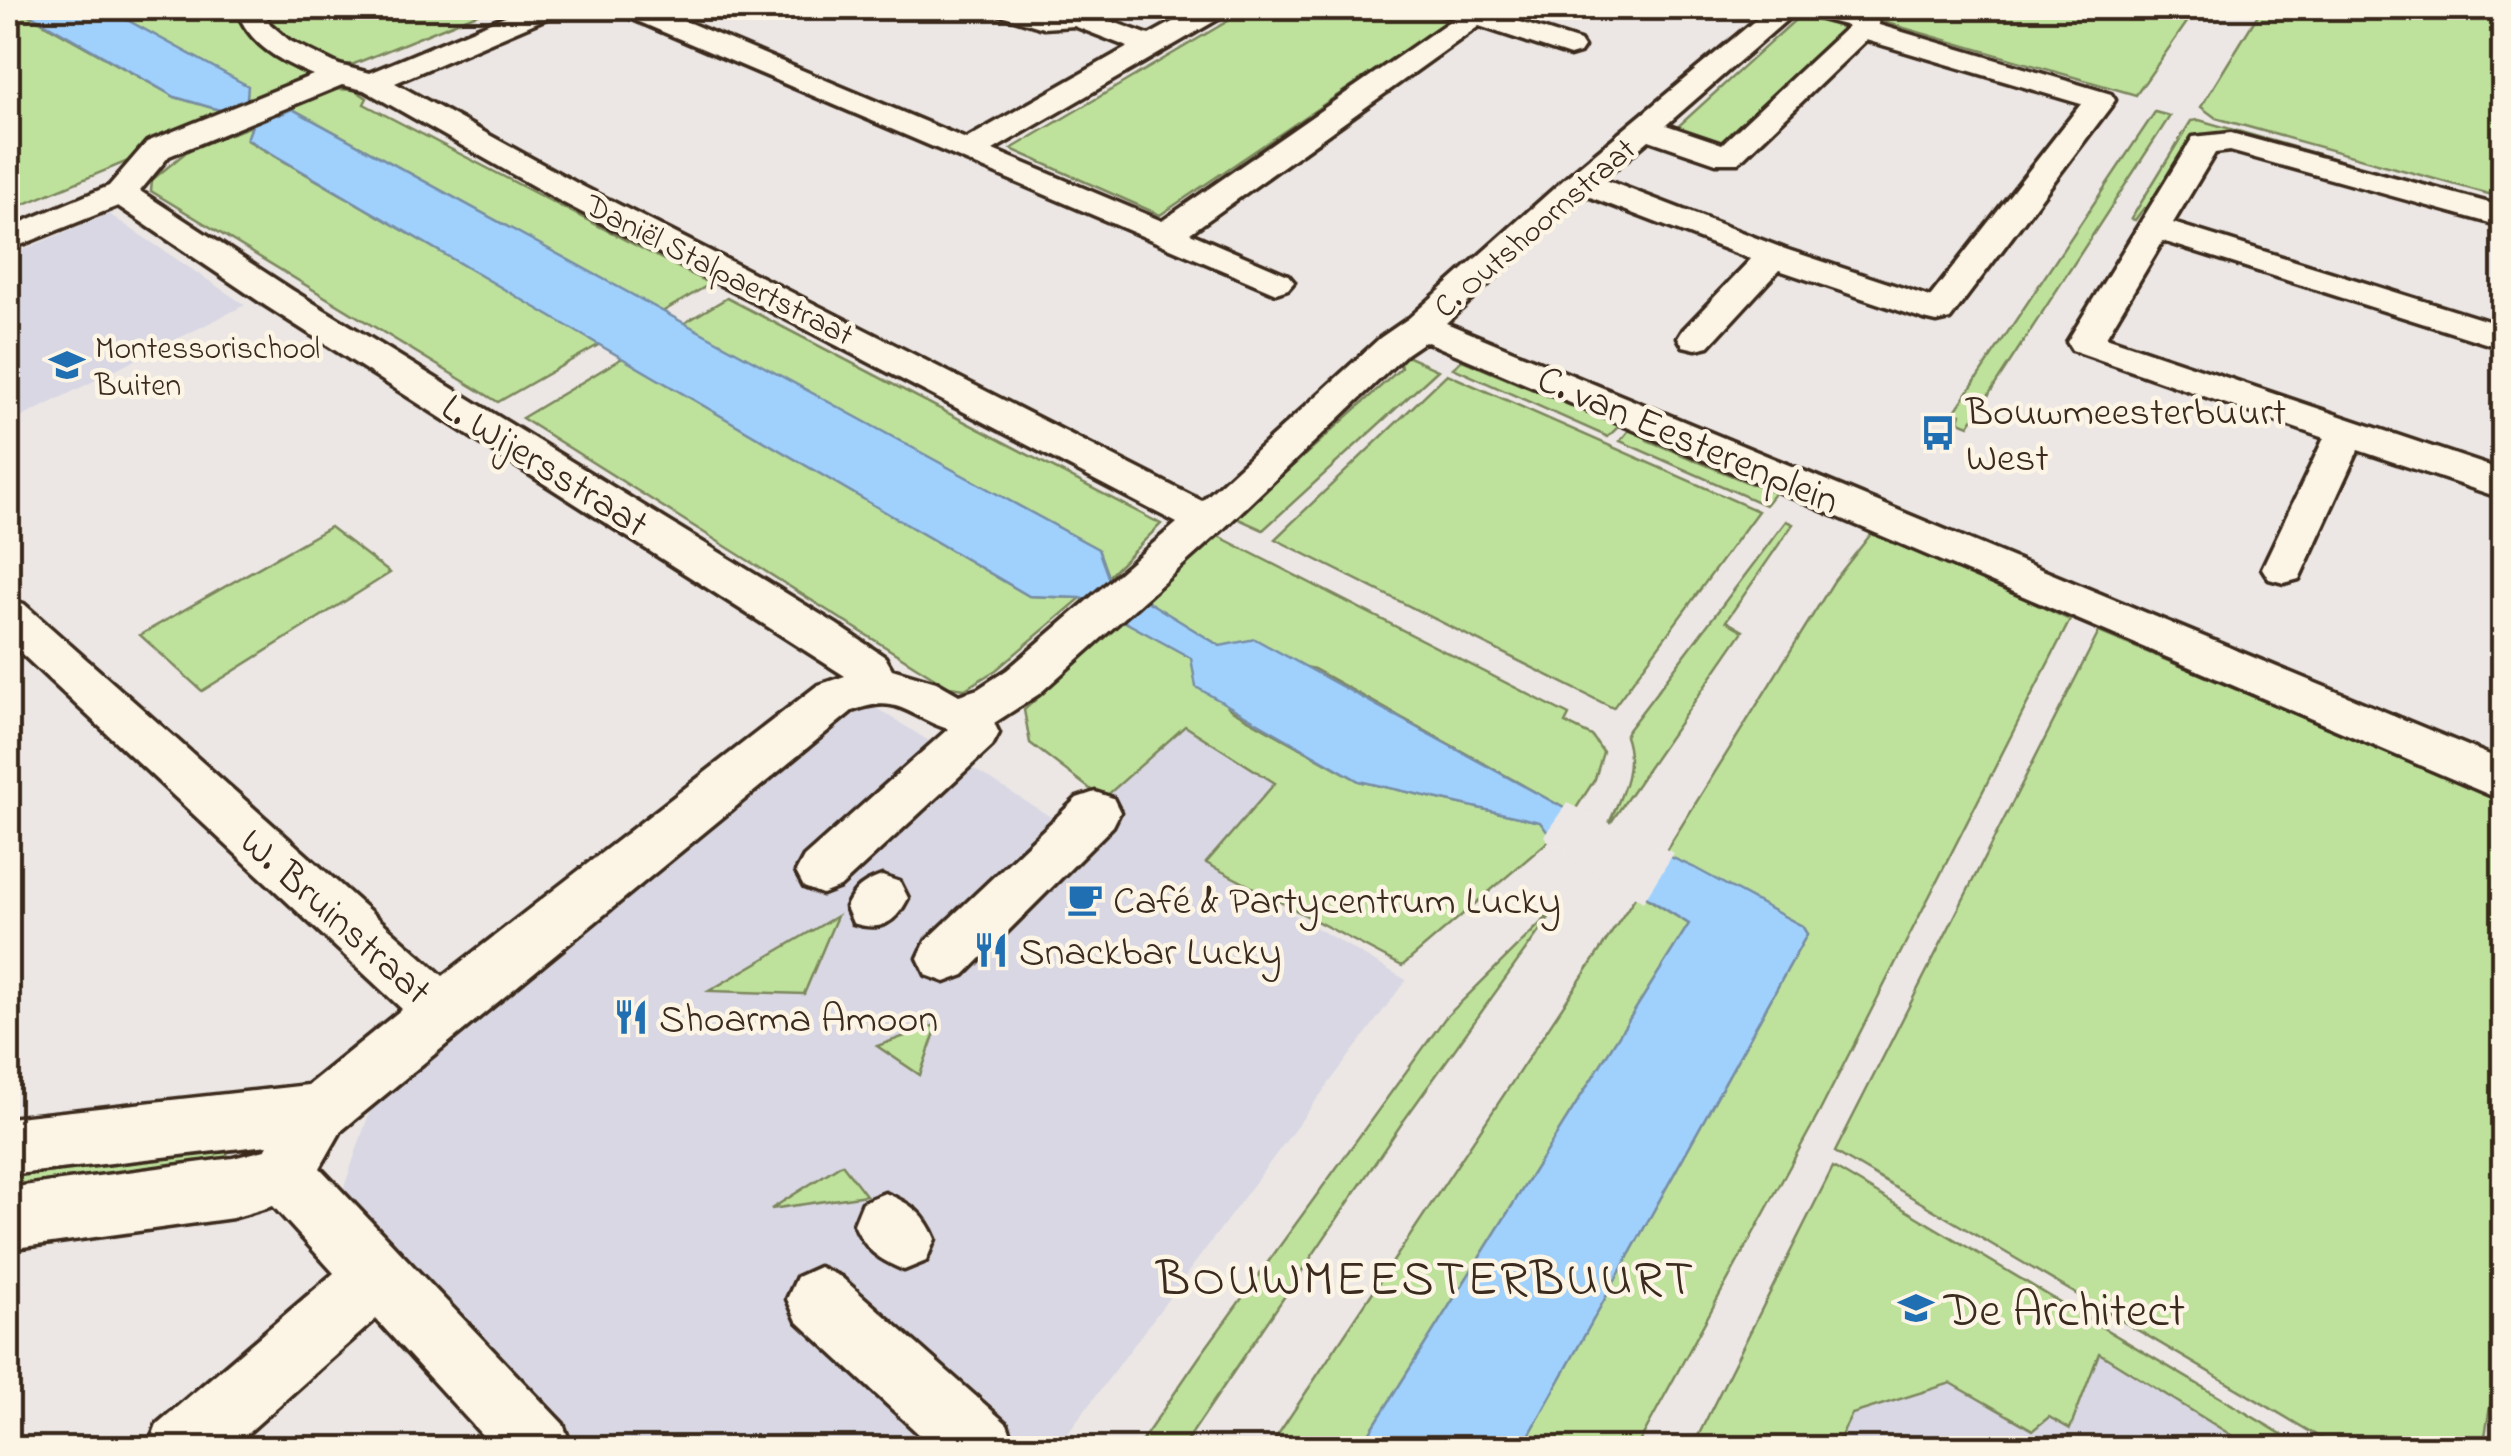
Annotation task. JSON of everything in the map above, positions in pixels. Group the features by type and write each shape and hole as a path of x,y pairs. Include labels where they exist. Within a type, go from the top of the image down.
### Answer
{"street":[{"name":"Daniël Stalpaertstraat","path":"249,8 259,30 274,44 355,79 1206,521"},
{"path":"8,240 121,193 158,149 287,96 355,79 546,8"},
{"path":"631,8 1276,282"},
{"path":"1008,8 1042,20 1075,12 1152,46"},
{"path":"968,150 1217,8"},
{"name":"C. Outshoornstraat","path":"1422,326 1580,182 1786,8"},
{"path":"1580,182 1773,256 1937,311 2100,100 1861,29 1867,23 1812,8"},
{"path":"1166,234 1463,12 1570,47"},
{"name":"C. Outshoornstraat","path":"1647,129 1727,156 1861,29"},
{"path":"2504,216 2231,142 2204,144 2085,342 2504,486"},
{"name":"L. Wijersstraat","path":"121,193 280,298 820,636 870,670 875,684 906,688 974,724"},
{"path":"2155,228 2504,338"},
{"path":"1696,338 1773,256"},
{"path":"822,872 991,707 1144,578 1393,346 1422,326"},
{"name":"C. van Eesterenplein","path":"1422,326 2504,782"},
{"path":"2284,568 2346,432"},
{"name":"W. Bruinstraat","path":"8,615 442,1010 835,698 875,684"},
{"path":"945,958 1095,812"},
{"path":"8,1218 233,1188 284,1174 320,1110 442,1010"},
{"path":"8,1146 320,1110"},
{"path":"284,1174 539,1448"},
{"path":"180,1448 379,1275"},
{"path":"819,1299 983,1448"}],"shaded area":[{"name":"Montessorischool Buiten","path":"109,214 245,305 8,424 8,256"},
{"path":"860,698 1070,829 1185,726 1276,784 1207,864 1406,980 1057,1448 574,1448 338,1205 375,1096"},
{"name":"De Architect","path":"1833,1167 2305,1448 1694,1448"}],"green space":[{"path":"8,8 16,8 175,97 223,111 208,118 217,124 8,211"},
{"path":"105,8 492,8 354,64 338,65 321,56 297,66 309,73 305,81 253,100 247,97 247,86"},
{"path":"1250,8 1411,8 1449,20 1160,215 1011,149"},
{"path":"1835,8 2059,8 2081,13 2085,8 2197,8 2136,95"},
{"path":"2262,8 2503,8 2503,198 2216,118 2201,107"},
{"path":"1806,10 1850,23 1720,148 1672,132"},
{"path":"335,89 355,90 367,98 364,104 710,284 662,312 291,108"},
{"path":"2155,112 2170,116 1969,425 1959,421 1961,414 1955,411"},
{"path":"2199,120 2339,160 2321,161 2202,134 2153,210 2144,208 2135,220 2131,219 2191,121"},
{"path":"252,126 247,140 600,344 498,402 151,191 152,180 191,148"},
{"path":"727,298 1161,524 1108,577 1098,549 683,324"},
{"path":"1404,355 1438,370 1263,530 1234,517 1247,495 1265,491 1401,368 1399,358"},
{"path":"624,357 1029,596 1081,598 996,670 965,689 949,687 522,418"},
{"path":"1462,360 1590,414 1606,412 1625,420 1608,437 1453,368"},
{"path":"1447,374 1758,511 1613,708 1275,539"},
{"path":"1634,424 1641,426 1647,440 1751,484 1768,481 1781,485 1765,505 1620,441"},
{"path":"1786,521 1793,524 1726,621 1743,631 1607,828 1628,772 1628,730"},
{"path":"330,527 390,573 202,691 140,635"},
{"path":"1875,529 2070,620 1819,1113 1636,1448 1522,1448 1807,934 1802,926 1664,854 1834,581"},
{"path":"1216,535 1569,715 1565,723 1592,736 1603,752 1595,779 1573,813 1314,669 1220,646 1146,601"},
{"path":"1124,619 1191,658 1230,709 1359,781 1540,822 1552,838 1402,966 1206,863 1275,783 1185,726 1103,799 1030,743 1024,710"},
{"path":"2099,632 2503,801 2504,1324 2483,1448 2338,1448 1835,1152"},
{"path":"1638,893 1689,924 1360,1448 1269,1448"},
{"path":"1555,909 1402,1123 1182,1448 1137,1448 1445,1018"},
{"path":"837,916 804,994 709,991"},
{"path":"938,1024 920,1075 877,1046"},
{"path":"207,1132 228,1141 227,1161 187,1184 8,1209 8,1158"},
{"path":"842,1164 866,1195 771,1209"},
{"name":"De Architect","path":"1833,1167 2305,1448 2252,1448 2099,1353 2070,1429 2049,1417 2033,1430 1951,1383 1852,1414 1835,1448 1692,1448"}],"water":[{"path":"19,8 105,8 248,86 247,97 279,115 292,109 1098,549 1108,577 1220,646 1255,639 1573,813 1693,867 1802,926 1807,934 1522,1448 1360,1448 1689,924 1552,838 1540,822 1359,781 1196,687 1191,658 1081,598 1029,596 247,139 252,126 223,111 175,97"}],"pier":[{"path":"1567,803 1674,853 1643,902 1544,836"}],"place":[{"name":"Montessorischool Buiten","path":"67,365"},
{"name":"Bouwmeesterbuurt West","path":"1938,433"},
{"name":"Café & Partycentrum Lucky","path":"1085,899"},
{"name":"Snackbar Lucky","path":"991,950"},
{"name":"Shoarma Amoon","path":"631,1017"},
{"name":"De Architect","path":"1916,1308"}],"district":[{"name":"BOUWMEESTERBUURT","path":"1426,1276"}]}
